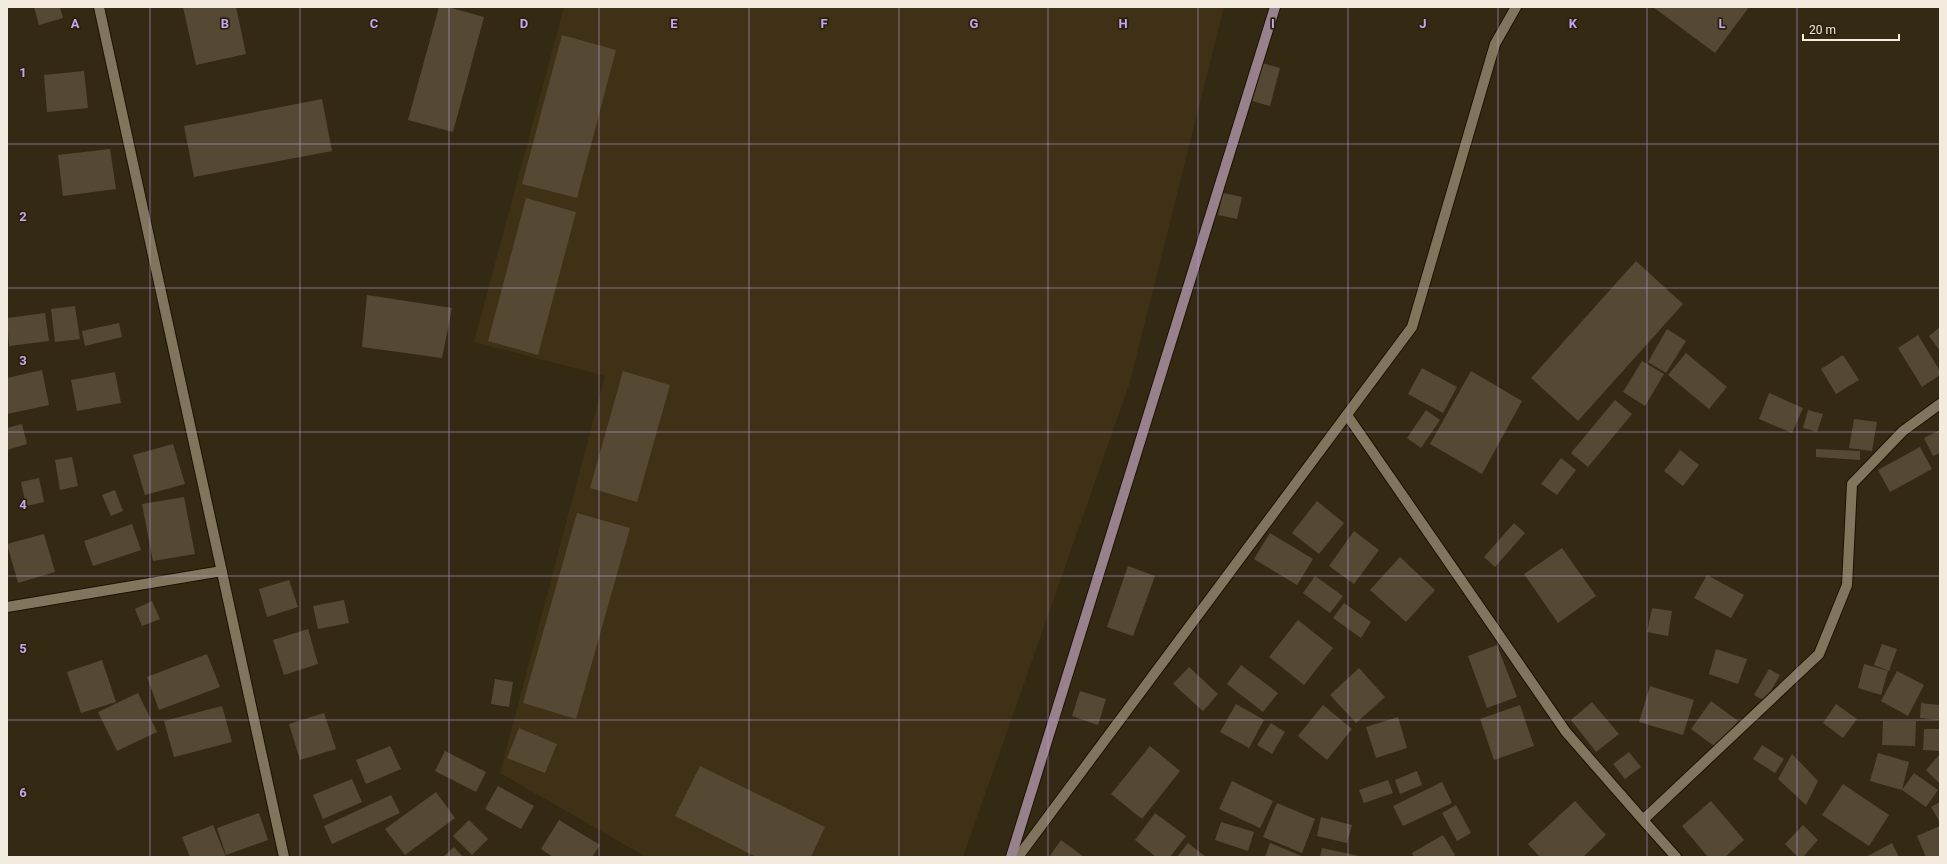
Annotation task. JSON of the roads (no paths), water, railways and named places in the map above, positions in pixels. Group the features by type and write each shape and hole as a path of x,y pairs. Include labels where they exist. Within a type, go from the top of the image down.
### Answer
{"main road":[{"path":"1011,857 1274,7"}],"street":[{"path":"99,7 284,857"},
{"path":"1018,857 1412,327 1495,44 1516,7"},
{"path":"1643,820 1819,654 1847,585 1852,484 1903,431 1940,404"},
{"path":"1347,415 1566,732 1676,857"},
{"path":"7,607 222,571"}]}
